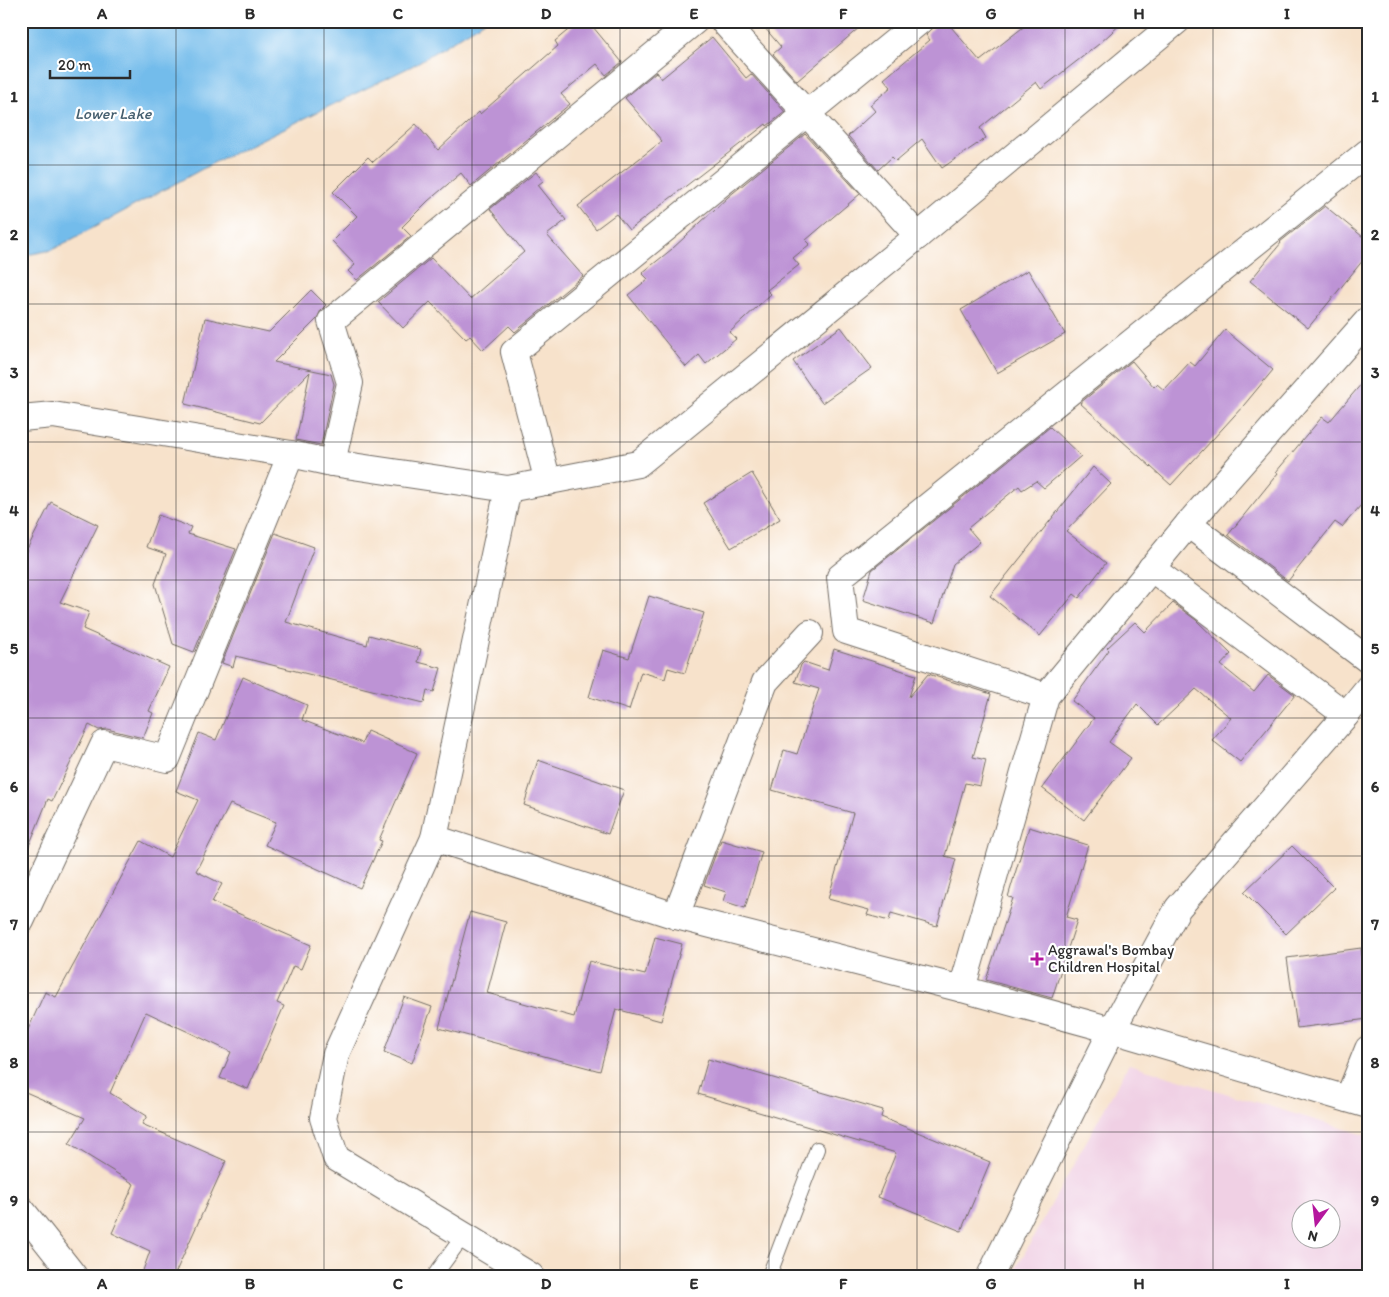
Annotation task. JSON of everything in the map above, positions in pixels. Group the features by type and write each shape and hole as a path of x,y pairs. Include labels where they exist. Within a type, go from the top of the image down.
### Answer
{"street":[{"path":"332,463 350,383 332,321 695,21"},
{"path":"723,21 918,236"},
{"path":"548,482 514,352 920,21"},
{"path":"21,418 53,415 291,454 332,463 508,489 638,464 918,236 1165,25"},
{"path":"1046,696 846,631 840,577 1368,152"},
{"path":"962,989 1046,696 1188,524 1368,320"},
{"path":"21,922 104,744 167,758 291,454"},
{"path":"508,489 434,838 336,1054 323,1118 336,1158 531,1276"},
{"path":"1188,524 1368,660"},
{"path":"1151,568 1346,715"},
{"path":"676,916 765,682 810,634"},
{"path":"990,1276 1112,1030 1178,908 1368,688"},
{"path":"434,838 676,916 962,989 1112,1030 1358,1102 1368,1049"},
{"path":"21,1209 74,1276"}],"lane":[{"path":"769,1276 817,1149"},
{"path":"434,1276 464,1235"}],"shaded area":[{"path":"1129,1064 1368,1136 1368,1276 1012,1276"}],"water":[{"name":"Lower Lake","path":"21,21 485,21 412,66 219,160 52,250 21,256"}],"building":[{"path":"579,21 588,21 622,62 606,75 597,64 561,94 570,104 471,186 461,173 428,201 402,227 411,236 357,280 348,271 355,265 332,241 357,216 333,192 368,157 373,162 416,124 438,150 479,112 480,114 558,46 555,41"},
{"path":"759,21 867,21 797,81 773,54 781,47"},
{"path":"936,21 946,21 980,61 1031,21 1124,21 1099,44 1041,89 1036,82 980,128 986,138 942,168 922,139 896,161 892,157 878,170 848,136 875,111 870,105 891,87 884,79 930,40 926,35 934,27"},
{"path":"712,37 746,78 751,74 785,112 767,126 766,124 629,230 616,214 596,229 578,206 662,141 625,98 656,72 661,79"},
{"path":"805,134 860,194 806,240 810,244 793,258 799,265 767,290 771,294 730,332 736,339 706,364 699,355 686,367 628,295 648,279 642,273 672,249 728,197"},
{"path":"536,172 543,181 538,185 566,220 547,235 583,276 515,332 509,326 483,350 470,336 466,339 430,302 403,328 378,302 431,258 470,299 524,252 490,209"},
{"path":"1325,206 1368,241 1368,254 1308,328 1250,281 1280,242"},
{"path":"1028,270 1065,334 997,373 961,310"},
{"path":"311,290 326,305 321,310 317,319 274,362 331,374 334,384 321,445 296,440 310,372 260,423 185,404 205,318 269,332"},
{"path":"841,327 872,368 822,403 793,361"},
{"path":"1225,330 1273,370 1244,405 1171,485 1080,403 1132,361 1154,387 1157,384 1164,390 1190,362 1195,366"},
{"path":"1368,376 1368,497 1342,527 1335,522 1288,581 1228,535 1278,473 1276,472 1322,417 1329,422"},
{"path":"1050,427 1081,456 1044,488 1036,481 1022,490 1019,486 968,528 980,542 953,564 934,623 863,600 872,570"},
{"path":"1093,467 1111,484 1066,531 1106,563 1079,598 1074,594 1040,636 990,596"},
{"path":"752,473 780,519 731,548 703,503"},
{"path":"51,502 98,525 60,602 89,612 83,629 169,667 149,711 153,713 143,738 107,729 99,730 89,725 52,801 48,799 22,863 21,561"},
{"path":"158,515 191,527 188,534 236,549 194,652 173,644 155,584 166,554 146,547"},
{"path":"275,533 314,547 286,622 367,645 369,635 421,649 418,662 441,668 434,692 427,690 424,703 236,656 233,667 222,663"},
{"path":"649,596 704,613 685,673 668,668 665,679 641,672 629,710 589,697 603,650 629,658"},
{"path":"1173,603 1196,620 1231,654 1221,665 1254,692 1268,675 1295,695 1240,762 1212,740 1231,718 1196,689 1158,725 1137,704 1109,742 1131,758 1084,820 1042,788 1094,718 1072,701 1109,650 1107,648 1135,622 1145,632"},
{"path":"834,649 916,675 909,697 928,674 991,694 973,757 986,760 980,786 965,783 945,856 956,859 937,926 891,913 889,921 867,915 869,910 828,899 853,813 772,790 784,750 797,754 819,689 795,682 801,665 804,662 828,670"},
{"path":"243,677 307,705 302,720 362,743 367,731 417,753 379,840 382,841 360,888 265,845 276,822 230,804 196,871 222,884 212,902 311,945 301,969 293,966 277,1003 284,1006 248,1089 220,1078 231,1052 146,1012 110,1093 147,1116 142,1124 226,1161 174,1276 141,1276 150,1251 112,1233 134,1184 69,1144 85,1118 21,1090 21,1045 45,992 56,997 141,841 170,857 198,800 176,791 199,733 216,740"},
{"path":"538,760 624,790 608,834 524,805"},
{"path":"1029,827 1088,845 1066,917 1077,920 1052,998 986,980 1013,898 1008,897"},
{"path":"721,840 762,852 745,908 723,901 726,892 704,885"},
{"path":"1292,846 1334,888 1286,934 1244,892"},
{"path":"470,912 506,922 487,993 574,1017 589,961 645,975 655,937 682,944 661,1021 616,1009 600,1071 439,1028"},
{"path":"1361,948 1368,998 1368,1019 1297,1028 1287,958"},
{"path":"404,997 432,1007 412,1063 384,1052"},
{"path":"708,1059 883,1110 881,1117 990,1162 961,1231 878,1197 896,1153 698,1094"}],"place":[{"name":"Aggrawal's Bombay Children Hospital","path":"1037,959"}]}
